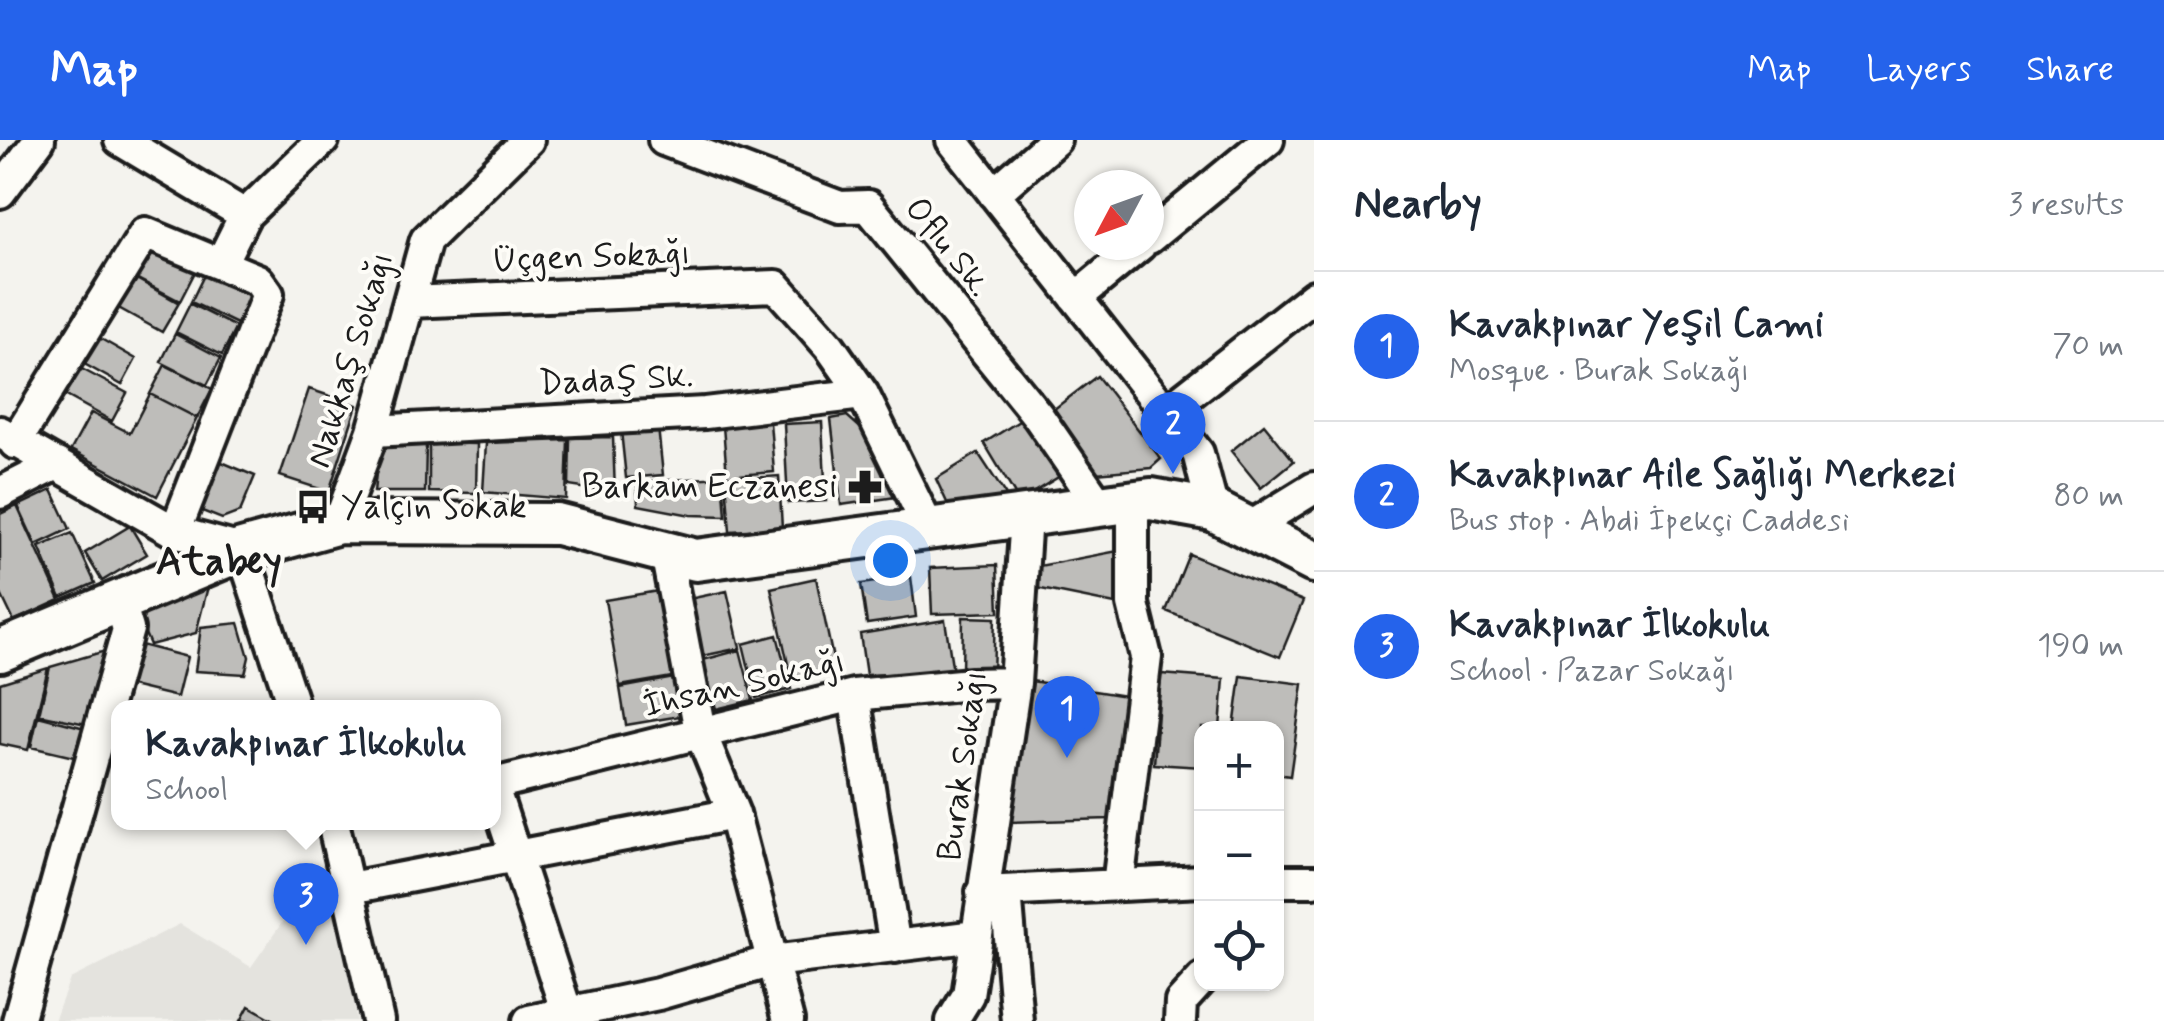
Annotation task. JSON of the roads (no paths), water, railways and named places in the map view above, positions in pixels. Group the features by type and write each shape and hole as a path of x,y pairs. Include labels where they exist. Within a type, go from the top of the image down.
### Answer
{"main road":[{"path":"0,651 242,550 339,523 557,524 696,560 1151,500 1213,510 1314,562"}],"street":[{"path":"0,192 39,140"},
{"path":"120,140 246,215"},
{"path":"220,263 246,215 323,140"},
{"name":"Nakkaş Sokağı","path":"339,523 373,431 426,240 528,140"},
{"name":"Oflu Sk.","path":"664,140 840,207 868,206 1038,416 1117,504"},
{"path":"952,140 1198,453 1213,510"},
{"path":"994,194 1055,140"},
{"path":"1164,226 1268,140"},
{"path":"175,532 268,294 258,280 145,232 7,438 175,532 242,550 291,700"},
{"path":"1076,298 1122,260"},
{"name":"Üçgen Sokağı","path":"409,302 776,286 830,347 864,394"},
{"path":"1166,412 1314,296"},
{"path":"864,394 929,529"},
{"name":"Dadaş Sk.","path":"373,431 705,413 864,394"},
{"path":"0,494 57,464"},
{"path":"1249,528 1313,490"},
{"path":"1117,504 1146,657 1118,885"},
{"name":"Burak Sokağı","path":"952,1021 968,995 976,936 994,891 1015,683 1026,516"},
{"path":"666,552 700,731 734,814 788,1021"},
{"path":"18,1021 128,629 119,600"},
{"name":"İhsan Sokağı","path":"501,785 700,731 854,696 1015,683"},
{"path":"854,696 895,947"},
{"path":"501,813 567,1013"},
{"path":"350,888 734,814"},
{"path":"338,830 378,1021"},
{"path":"1016,1021 994,891 1194,881"},
{"path":"1284,881 1314,881"},
{"path":"530,1021 658,994 772,961 976,936"},
{"path":"1180,1021 1181,1002 1194,988"}],"place":[{"name":"Kavakpınar Aile Sağlığı Merkezi","path":"1173,474"},
{"name":"Barkam Eczanesi","path":"865,487"},
{"name":"Yalçın Sokak","path":"313,507"},
{"name":"Kavakpınar Yeşil Cami","path":"1067,758"},
{"name":"Kavakpınar İlkokulu","path":"306,945"}],"district":[{"name":"Atabey","path":"219,563"}]}
